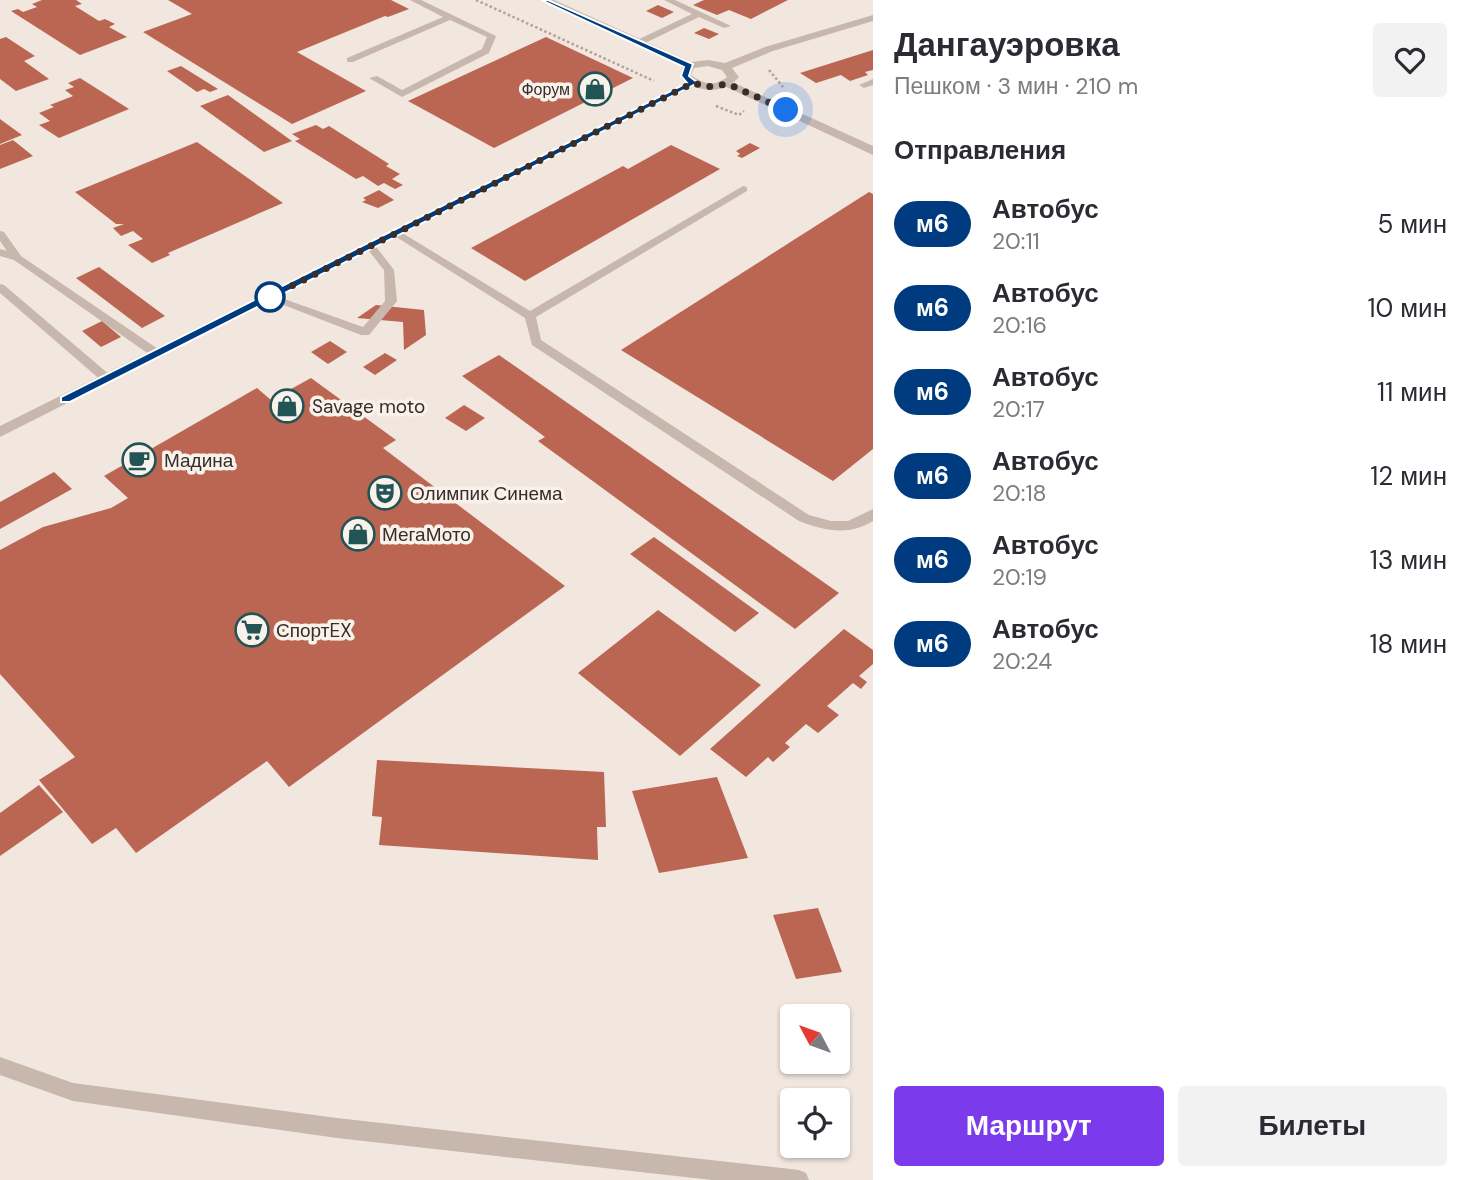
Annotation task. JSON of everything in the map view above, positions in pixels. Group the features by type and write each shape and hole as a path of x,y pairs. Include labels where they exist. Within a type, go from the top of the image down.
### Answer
{"street":[{"path":"545,0 690,66 711,63 725,67 733,74 728,84"},
{"path":"725,67 769,49 872,20"},
{"path":"690,66 686,69 685,76 693,83 707,87 728,84 873,151"},
{"path":"0,432 693,83"}],"lane":[{"path":"374,78 402,94 486,51 492,36 414,0"},
{"path":"668,0 727,26"},
{"path":"638,43 699,14"},
{"path":"350,60 449,17"},
{"path":"530,316 743,189"},
{"path":"395,233 530,316 536,342 804,518 823,526 845,527 861,524 873,514"},
{"path":"0,234 18,258"},
{"path":"269,297 365,332 391,301 389,270 370,246"},
{"path":"0,248 157,354"},
{"path":"0,287 107,379"},
{"path":"0,1066 73,1092 337,1128 799,1180"}],"path":[{"path":"477,0 663,85"},
{"path":"771,71 783,86 781,91"}],"building":[{"path":"42,0 76,0 82,4 75,6 99,21 105,19 115,24 109,27 127,37 80,55 11,11 18,9 23,12 37,7 32,4"},
{"path":"168,0 391,0 409,9 297,52 366,91 292,124 143,32 192,14"},
{"path":"704,0 788,0 751,19 729,10 717,15 693,5"},
{"path":"658,5 674,12 662,18 646,11"},
{"path":"704,28 719,34 709,39 694,33"},
{"path":"6,37 35,56 24,61 49,79 16,91 0,79 0,39"},
{"path":"546,37 633,78 494,148 408,101"},
{"path":"873,50 873,70 865,72 868,75 850,81 841,75 816,83 800,73"},
{"path":"181,66 218,89 197,92 167,71"},
{"path":"80,78 129,109 59,138 39,125 50,121 39,113 54,107 50,105 73,96 65,90 74,87 68,83"},
{"path":"228,95 292,141 264,152 200,106"},
{"path":"0,119 22,135 0,144"},
{"path":"316,125 323,129 329,126 389,164 386,166 400,174 392,179 403,185 395,189 384,183 378,186 363,176 356,179 295,141 300,139 292,134"},
{"path":"13,140 33,156 0,169 0,145"},
{"path":"197,142 283,203 168,253 170,255 152,263 128,245 143,239 133,231 121,236 113,228 124,224 116,224 75,192"},
{"path":"750,143 760,148 742,158 737,156 740,154 736,151"},
{"path":"671,145 720,169 525,281 471,248 623,166 628,169"},
{"path":"379,190 394,200 378,208 362,202 366,200 363,198"},
{"path":"869,192 873,194 873,449 833,481 621,350"},
{"path":"99,267 165,316 142,328 76,278"},
{"path":"376,305 424,310 426,335 404,350 403,322 357,318"},
{"path":"102,321 121,337 101,347 82,331"},
{"path":"330,341 347,352 328,364 311,352"},
{"path":"385,353 397,360 375,375 363,367"},
{"path":"499,355 839,593 795,629 538,441 545,437 462,376"},
{"name":"СпортEX","path":"311,378 396,440 383,448 565,586 289,787 267,761 136,853 116,828 92,844 39,780 75,757 0,674 0,550 43,527 111,508 128,498 104,476 257,388 271,400"},
{"path":"464,405 485,418 466,431 445,418"},
{"path":"54,472 72,489 0,529 0,502"},
{"path":"654,537 759,613 735,632 630,554"},
{"path":"658,610 761,685 680,756 578,673"},
{"path":"844,629 873,650 873,664 859,676 867,682 861,689 853,683 827,706 839,715 818,733 806,724 785,743 790,747 773,762 768,757 746,777 710,749"},
{"path":"377,760 604,772 606,827 597,827 598,860 379,845 382,817 372,816"},
{"path":"717,777 748,858 659,873 632,791"},
{"path":"39,785 63,812 0,856 0,813"},
{"path":"818,908 842,972 796,979 773,915"}],"bus line":[{"name":"м6","path":"65,399 693,83 684,73 690,66 545,0"}],"place":[{"name":"Форум","path":"595,89"},
{"name":"Savage moto","path":"287,406"},
{"name":"Мадина","path":"139,460"},
{"name":"Олимпик Синема","path":"385,493"},
{"name":"МегаМото","path":"358,534"},
{"name":"СпортEX","path":"252,630"}],"route":[{"path":"270,297 693,83 707,87 728,84 786,110"}]}
